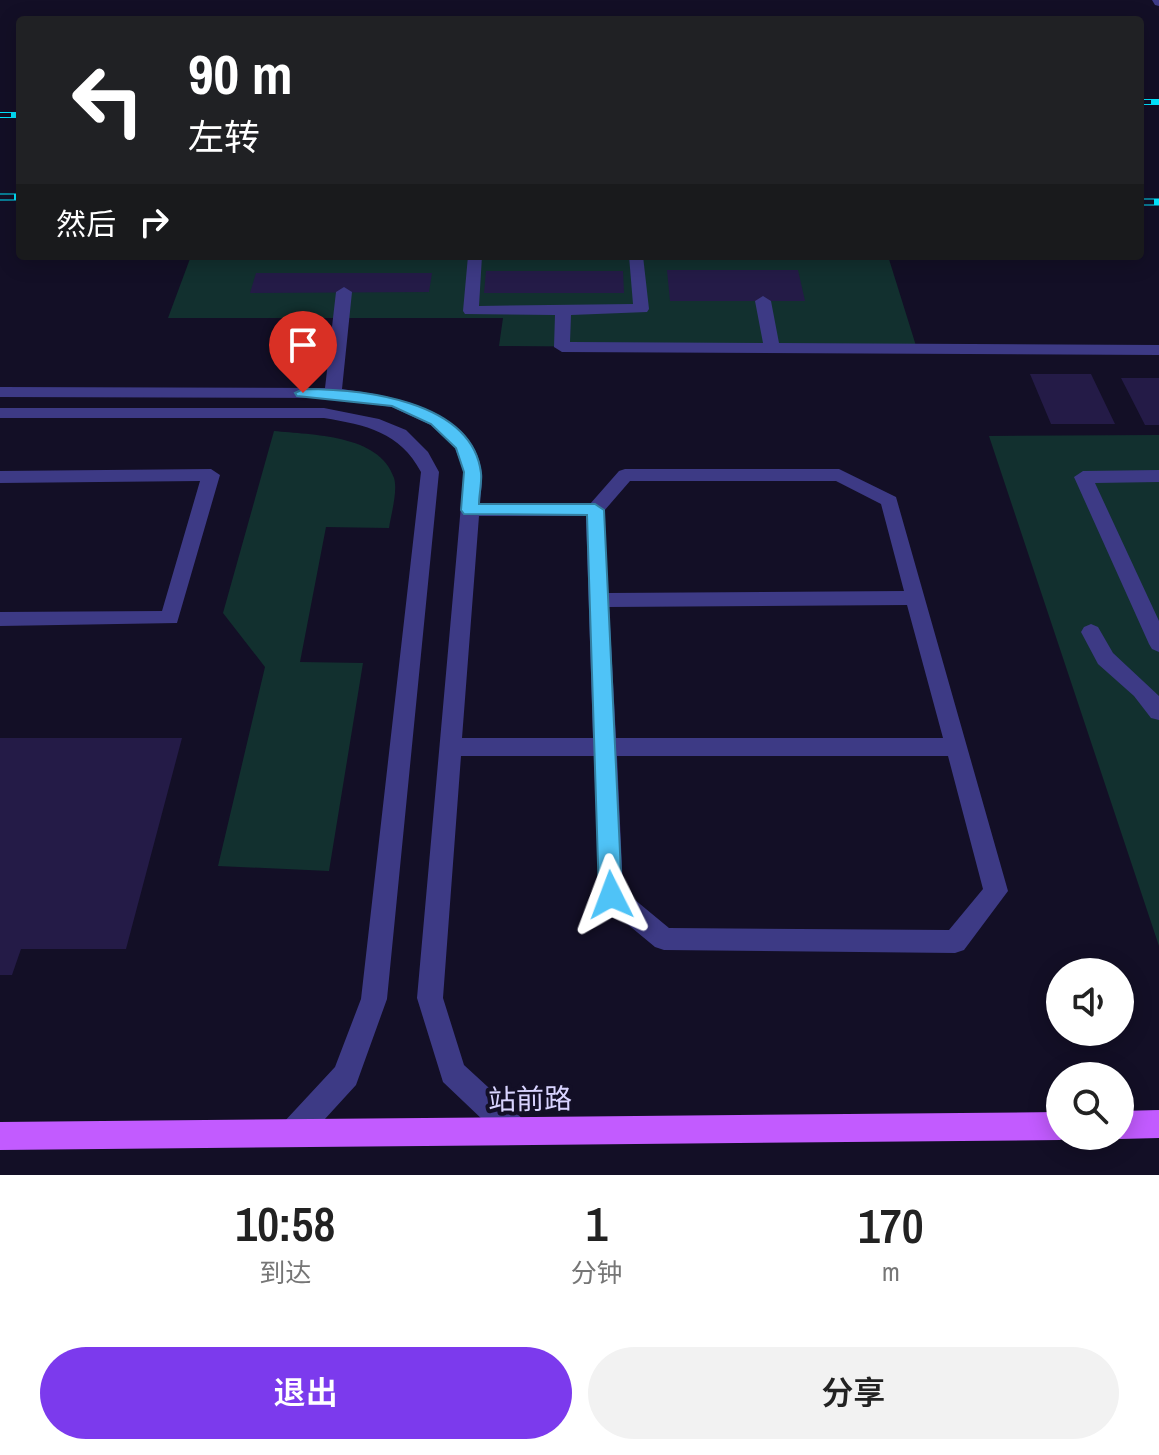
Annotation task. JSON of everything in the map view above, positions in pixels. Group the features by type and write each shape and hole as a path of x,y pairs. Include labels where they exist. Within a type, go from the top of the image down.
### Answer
{"main road":[{"path":"1134,1125 1159,1124"},
{"name":"站前路","path":"0,1136 1046,1126"}],"street":[{"path":"475,260 471,311 641,309 636,260"},
{"path":"333,393 344,292"},
{"path":"763,301 772,348"},
{"path":"563,310 562,347 1159,350"},
{"path":"0,392 333,393 396,402 437,421 463,446 473,472 430,998 453,1073 515,1131"},
{"path":"0,413 324,413 374,422 404,436 421,451 430,472 374,999 346,1076 293,1133"},
{"path":"0,477 211,475 170,618 0,619"},
{"path":"625,475 839,475 889,501 996,891 955,942 664,939 611,895 595,510 625,475"},
{"path":"1159,476 1083,477 1159,644"},
{"path":"470,510 595,510"},
{"path":"599,600 915,598"},
{"path":"1091,632 1105,658 1142,690 1159,712"},
{"path":"450,747 955,747"}],"green space":[{"path":"190,260 889,260 917,349 499,346 503,318 168,318"},
{"path":"274,431 325,436 360,445 386,464 395,483 389,528 326,527 300,662 363,663 329,871 218,866 265,667 223,613"},
{"path":"1159,435 1159,946 989,436"}],"building":[{"path":"667,270 798,270 805,301 670,301"},
{"path":"486,271 623,271 624,293 484,293"},
{"path":"256,273 432,273 429,292 250,293"},
{"path":"1030,374 1091,374 1115,424 1051,424"},
{"path":"1121,378 1159,378 1159,425 1145,425"},
{"path":"0,738 182,738 126,949 21,949 12,975 0,975"}],"railway":[{"path":"1144,102 1159,102"},
{"path":"0,115 16,115"},
{"path":"0,197 16,197"},
{"path":"1144,202 1159,202"}],"route":[{"path":"303,393 333,393 396,402 437,421 463,446 473,472 470,510 595,510 611,895"}]}
